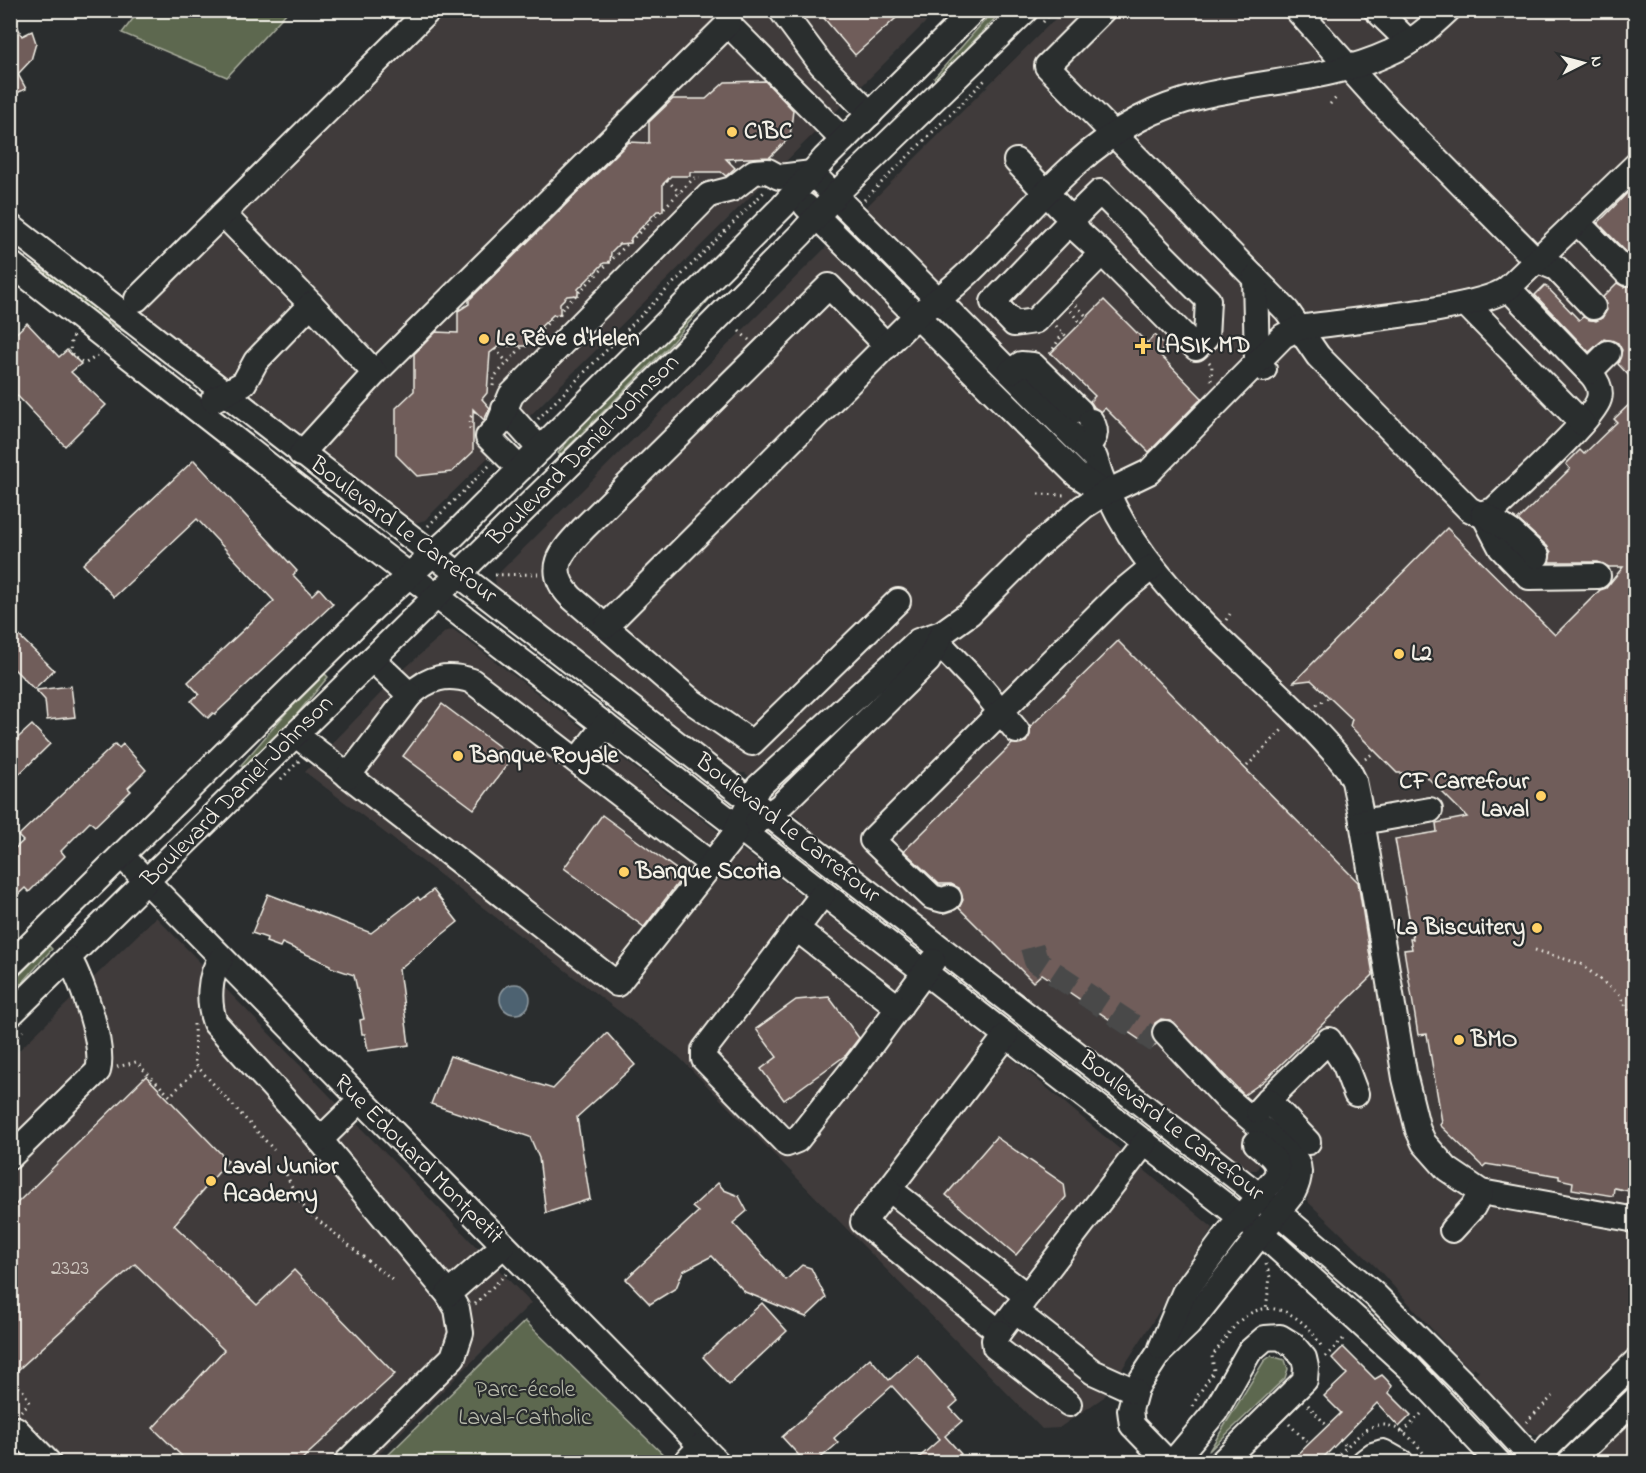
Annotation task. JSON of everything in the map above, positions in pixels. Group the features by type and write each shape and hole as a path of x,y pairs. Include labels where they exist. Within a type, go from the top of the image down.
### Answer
{"street":[{"path":"137,299 429,10"},
{"path":"781,10 821,64 870,114"},
{"path":"1103,10 1047,66 1287,311 1318,356 1469,508 1483,514 1501,548 1536,575 1598,576"},
{"path":"1297,10 1350,66 1378,100 1536,260 1556,268 1593,307"},
{"path":"1376,10 1409,42"},
{"name":"Boulevard Daniel-Johnson","path":"10,965 520,469 794,194 843,140 970,12"},
{"path":"301,454 375,373 729,14 843,140"},
{"path":"606,626 918,314 939,300 1076,164 1115,134 1148,115 1194,99 1350,66 1390,53 1409,42 1434,15"},
{"name":"Boulevard Daniel-Johnson","path":"10,1015 147,882 298,748 373,660 817,217 835,196 1032,19"},
{"path":"1016,161 1072,220 1078,232 1102,253 1196,348 1206,338 1208,300 1101,192 1072,220 993,302 1014,324 1035,321 1102,253"},
{"path":"298,748 348,776 616,984 711,864 760,807 780,806 928,661 940,637 983,602 1036,547 1083,507 1149,472 1261,365 1283,336 1299,328 1491,299 1508,288 1635,165"},
{"path":"499,400 511,395 710,195 732,189 754,172 768,171 779,177 812,173 1095,458 1106,493 1152,567 1169,588 1341,761 1354,781 1405,1078 1418,1130 1428,1149 1447,1169 1480,1192 1628,1218 1635,1228"},
{"path":"794,194 918,314 1077,475 1106,493"},
{"path":"223,214 375,373"},
{"path":"1577,222 1627,273"},
{"name":"Boulevard Le Carrefour","path":"10,226 1268,1204 1375,1295 1538,1462"},
{"name":"Boulevard Le Carrefour","path":"10,263 605,725 738,832 925,972 1261,1233 1409,1368 1487,1461"},
{"path":"1255,278 1261,365"},
{"path":"887,346 829,286 562,552 558,558 558,574 564,590 694,703 752,743 898,601"},
{"path":"1483,514 1494,510 1582,423 1596,406 1600,394 1599,384 1589,372 1508,288"},
{"path":"199,410 223,392 244,383 256,361 311,304"},
{"path":"1466,304 1582,423"},
{"path":"1589,372 1608,353"},
{"path":"1010,372 1021,364 1033,365 1086,416 1095,428 1095,437 1086,448"},
{"path":"499,400 540,449"},
{"path":"499,400 498,426 488,437 520,469"},
{"path":"949,898 943,900 932,897 872,840 1009,722 1118,595 1152,567"},
{"path":"940,637 1009,722"},
{"path":"373,660 410,695"},
{"path":"348,776 410,695 422,684 439,677 472,681 711,864"},
{"path":"577,761 605,725"},
{"path":"298,748 388,829"},
{"path":"1362,822 1430,810"},
{"name":"Rue Edouard Montpetit","path":"122,856 503,1246 701,1457"},
{"path":"823,894 714,1037 703,1055 704,1059 787,1144 797,1140 899,1008 941,949"},
{"path":"797,929 899,1008"},
{"path":"10,1157 98,1071 98,1050 86,998 69,958"},
{"path":"222,960 212,971 211,977 211,1011 215,1023 320,1140 458,1309 460,1333 453,1357 347,1462"},
{"path":"999,1332 863,1222 1006,1036"},
{"path":"1159,1353 1189,1324 1261,1233 1268,1204 1278,1169 1276,1160 1224,1116 1161,1038 1290,1152 1298,1163 1300,1175 1297,1185 1268,1204 1240,1218 1184,1293 1159,1353 1135,1391 1130,1410 1132,1425 1168,1462"},
{"path":"1250,1119 1329,1040 1345,1065 1356,1094"},
{"path":"1268,1100 1308,1142"},
{"path":"320,1140 360,1101"},
{"path":"1069,1404 995,1347 994,1340 1145,1142"},
{"path":"889,1189 1021,1304 1093,1372 1135,1391"},
{"path":"1452,1230 1473,1207 1480,1192"},
{"path":"448,1294 503,1246"},
{"path":"1173,1462 1205,1426 1257,1343 1272,1336 1286,1340 1304,1358 1305,1380 1222,1462"},
{"path":"1538,1462 1549,1446 1635,1361"},
{"path":"1570,1462 1635,1399"},
{"path":"11,1427 16,1429 48,1462"},
{"path":"1356,1455 1383,1452 1401,1462"}],"path":[{"path":"1032,19 1054,10"},
{"path":"862,202 988,77"},
{"path":"1330,104 1337,97"},
{"path":"499,400 494,377 507,362 556,314 560,314 568,303 680,193 667,180"},
{"path":"531,425 766,190"},
{"path":"563,300 568,303"},
{"path":"1079,308 1087,317"},
{"path":"1073,315 1081,323"},
{"path":"76,328 69,345 70,353 77,360 86,363 106,352"},
{"path":"1048,358 1063,333"},
{"path":"495,349 507,362"},
{"path":"428,526 496,460"},
{"path":"1038,494 1064,495"},
{"path":"495,575 558,574"},
{"path":"1227,619 1230,615"},
{"path":"1315,706 1330,698"},
{"path":"1247,766 1282,730"},
{"name":"Boulevard Daniel-Johnson","path":"274,786 298,748"},
{"path":"1535,950 1581,964 1619,995 1635,1022"},
{"path":"194,1016 193,1058 198,1068 274,1150"},
{"path":"112,1068 136,1062 170,1096 198,1068"},
{"path":"284,1169 297,1198 309,1213 392,1280"},
{"path":"1266,1261 1266,1269 1270,1277 1266,1309"},
{"path":"474,1306 508,1272"},
{"path":"1326,1357 1336,1351 1346,1336"},
{"path":"10,1378 25,1393 29,1403 11,1427"},
{"path":"1521,1429 1552,1396"},
{"path":"1306,1403 1327,1426"},
{"path":"1403,1432 1423,1412"},
{"path":"1405,1421 1409,1425"},
{"path":"1288,1424 1309,1444"},
{"path":"1340,1439 1356,1455"},
{"path":"1115,1462 1125,1455"},
{"path":"1426,1456 1442,1460 1487,1461"}],"shaded area":[{"path":"408,11 937,11 425,520 415,523 409,522 120,301"},
{"path":"1063,11 1635,11 1635,1462 1566,1462 1538,1435 1527,1431 1475,1375 1479,1371 1474,1367 1471,1370 1447,1346 1378,1269 1309,1203 1306,1192 1259,1165 1257,1170 1248,1170 802,824 798,817 745,773 736,773 505,595 496,585 495,579 500,572"},
{"path":"454,630 930,993 1008,1055 1213,1228 1104,1397 1059,1428 1042,1429 679,1057 305,772 402,671 446,631"},
{"name":"Laval Junior Academy","path":"156,917 531,1303 371,1462 11,1462 11,1058"}],"green space":[{"path":"139,11 288,11 227,77 122,33"},
{"path":"993,11 1002,11 937,80 934,78"},
{"path":"17,254 79,292 141,342 79,304"},
{"path":"717,286 719,288 667,348 560,455 558,453 598,405"},
{"path":"325,674 328,677 292,720 243,768 241,765 286,713"},
{"path":"49,946 52,949 11,996 11,983"},
{"name":"Parc-école Laval-Catholic","path":"525,1321 671,1462 381,1462"},
{"path":"1271,1356 1285,1360 1288,1369 1285,1378 1209,1451 1264,1361"}],"water":[{"path":"515,984 526,988 530,999 526,1010 515,1014 504,1010 500,999 504,988"}],"building":[{"path":"10,10 22,36 32,31 36,43 31,60 18,74 26,89 10,96"},
{"path":"817,10 905,10 855,55"},
{"path":"765,81 793,110 790,137 770,157 726,159 735,168 726,176 721,172 690,172 690,176 671,176 663,184 663,211 657,211 631,238 631,243 619,244 611,252 610,263 604,263 578,289 578,295 567,296 560,303 560,314 553,315 526,341 526,346 499,346 490,353 487,393 482,399 490,408 484,420 473,409 473,452 452,472 417,476 396,455 396,408 414,391 414,354 436,332 458,333 458,311 469,304 469,300 629,142 649,143 649,122 673,99 706,99 725,82"},
{"path":"1635,185 1635,261 1598,223"},
{"path":"1617,283 1624,287 1635,284 1635,382 1618,364 1622,350 1618,343 1604,339 1589,352 1535,295 1545,285 1579,320 1583,317 1596,321 1602,318 1607,310 1603,297"},
{"path":"1104,300 1147,343 1155,335 1166,346 1159,354 1202,398 1149,452 1105,408 1101,412 1094,407 1090,401 1095,396 1051,353"},
{"path":"27,323 59,357 67,350 81,364 71,372 106,405 65,446 10,388 10,339"},
{"name":"CF Carrefour Laval","path":"1635,399 1635,1189 1629,1188 1629,1191 1614,1188 1613,1196 1572,1189 1573,1182 1559,1179 1559,1176 1486,1164 1483,1167 1440,1125 1442,1122 1427,1034 1418,1035 1404,950 1412,949 1410,939 1413,939 1395,839 1437,832 1436,823 1467,817 1423,773 1397,773 1350,726 1352,719 1311,680 1294,682 1447,528 1555,635 1600,590 1606,588 1623,567 1609,567 1598,562 1549,562 1551,552 1547,546 1518,520 1570,469 1566,464 1580,450 1584,454 1617,422 1614,419"},
{"path":"194,460 297,571 293,575 312,595 319,588 333,604 208,718 191,701 199,694 188,682 274,601 197,519 114,597 83,564"},
{"path":"10,627 54,670 34,689 10,665"},
{"path":"1118,641 1358,882 1373,975 1264,1081 1244,1095 1170,1020 1161,1019 1155,1023 1151,1036 1156,1044 1152,1048 1042,974 1033,982 959,908 963,900 959,888 951,884 939,884 904,851 1012,744 1026,742 1030,735 1030,727"},
{"path":"71,686 75,717 47,720 45,700 36,690"},
{"name":"Banque Royale","path":"442,704 513,757 474,809 403,756"},
{"path":"32,725 50,744 10,783 10,745"},
{"path":"115,744 119,748 123,744 146,770 128,788 131,791 95,826 90,822 61,851 65,856 29,892 25,888 10,902 10,853 23,841 18,836"},
{"name":"Banque Scotia","path":"602,815 684,875 644,927 564,868"},
{"path":"433,890 458,922 399,969 409,1045 368,1051 365,1034 362,1034 360,1020 364,1019 354,975 330,967 282,943 280,947 266,942 267,938 252,933 268,894 371,933 418,897 420,900"},
{"path":"829,997 859,1038 846,1055 784,1100 761,1069 777,1057 756,1029 796,1000"},
{"path":"607,1033 635,1065 577,1117 590,1199 546,1213 539,1158 530,1137 431,1104 450,1056 553,1089"},
{"name":"Laval Junior Academy","path":"146,1076 228,1161 174,1225 257,1305 294,1270 395,1374 299,1462 188,1462 153,1428 224,1350 135,1264 10,1377 10,1210"},
{"path":"996,1137 1064,1184 1066,1197 1016,1255 946,1195"},
{"path":"718,1183 724,1190 739,1196 747,1211 733,1223 786,1280 802,1265 811,1268 826,1298 806,1317 745,1292 712,1256 683,1271 676,1288 650,1304 626,1279 698,1212 692,1207"},
{"path":"762,1303 787,1331 729,1385 703,1357"},
{"path":"1343,1347 1375,1379 1382,1375 1392,1386 1389,1393 1411,1415 1399,1427 1377,1403 1319,1462 1290,1462 1341,1413 1324,1396 1347,1374 1332,1358"},
{"path":"917,1355 958,1401 950,1408 962,1421 945,1436 961,1454 951,1462 914,1462 940,1439 892,1386 834,1438 838,1443 816,1462 805,1462 782,1437 870,1358 889,1380"}],"tunnel":[{"path":"1032,947 1036,961 1157,1042"}],"place":[{"name":"CIBC","path":"732,132"},
{"name":"Le Rêve d'Helen","path":"484,339"},
{"name":"LASIK MD","path":"1143,346"},
{"name":"L2","path":"1399,654"},
{"name":"Banque Royale","path":"458,756"},
{"name":"CF Carrefour Laval","path":"1541,796"},
{"name":"Banque Scotia","path":"624,872"},
{"name":"La Biscuitery","path":"1537,928"},
{"name":"BMO","path":"1459,1040"},
{"name":"Laval Junior Academy","path":"211,1181"}]}
